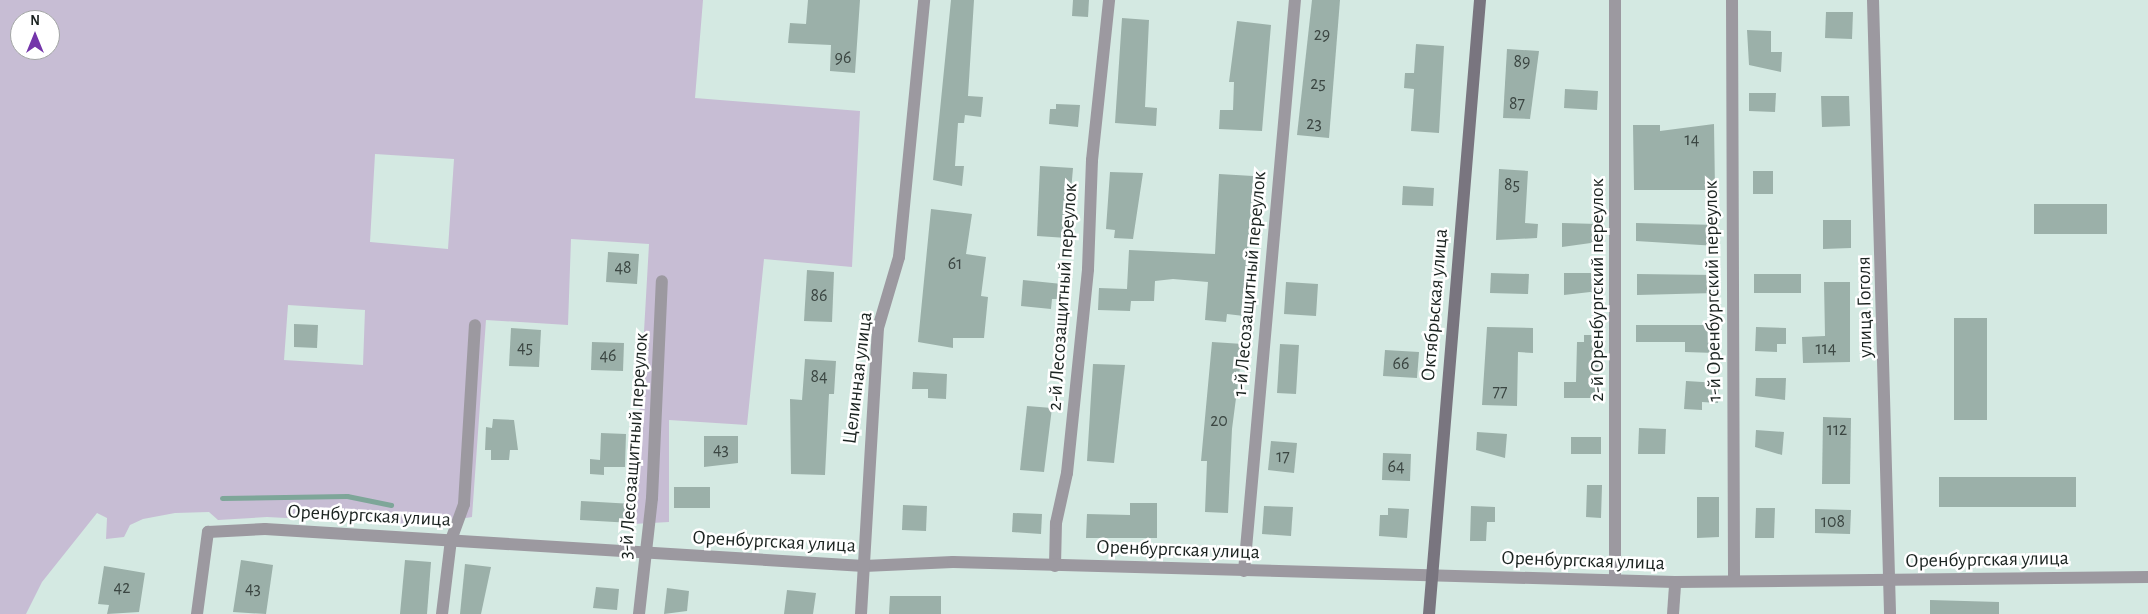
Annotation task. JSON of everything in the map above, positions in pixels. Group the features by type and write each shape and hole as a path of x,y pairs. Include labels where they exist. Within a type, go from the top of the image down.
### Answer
{"street":[{"name":"Целинная улица","path":"861,614 864,566 864,503 878,328 899,258 924,0"},
{"name":"2-й Лесозащитный переулок","path":"1055,566 1056,523 1067,474 1088,269 1092,160 1109,0"},
{"name":"1-й Лесозащитный переулок","path":"1244,571 1295,0"},
{"name":"Октябрьская улица","path":"1429,614 1480,0"},
{"name":"2-й Оренбургский переулок","path":"1615,0 1615,580"},
{"name":"1-й Оренбургский переулок","path":"1732,0 1734,581"},
{"name":"улица Гоголя","path":"1873,0 1890,614"},
{"name":"3-й Лесозащитный переулок","path":"639,614 646,554 662,281"},
{"path":"442,614 451,540 464,504 475,325"},
{"name":"Оренбургская улица","path":"197,614 208,532 265,529 864,566 953,562 1675,582 2148,577"},
{"path":"1673,614 1675,582"}],"shaded area":[{"path":"0,0 703,0 695,98 860,111 852,267 764,259 747,425 669,420 669,522 633,524 649,244 571,239 568,325 486,320 472,517 422,525 267,517 218,520 209,512 175,513 143,519 130,525 124,537 106,539 107,518 97,513 42,582 26,614 0,614","holes":["375,154 454,159 448,249 370,242","288,305 365,310 363,365 284,360"]}],"building":[{"path":"808,0 860,0 855,73 830,71 831,45 788,43 790,23 806,24"},
{"path":"951,0 974,0 968,96 983,97 981,117 965,115 964,123 958,123 955,166 964,166 962,186 933,180"},
{"path":"1073,0 1089,0 1088,17 1072,16"},
{"path":"1312,0 1340,0 1329,138 1297,135"},
{"path":"1826,12 1853,12 1852,39 1825,38"},
{"path":"1122,18 1149,20 1145,107 1157,108 1156,126 1115,123"},
{"path":"1237,21 1271,25 1262,131 1219,129 1220,110 1233,110 1234,82 1229,82"},
{"path":"1747,30 1771,31 1771,52 1782,52 1781,72 1749,65"},
{"path":"1416,44 1444,46 1439,133 1411,131 1414,89 1404,88 1405,73 1414,73"},
{"path":"1507,49 1539,51 1530,119 1503,118"},
{"path":"1565,89 1598,91 1597,110 1564,108"},
{"path":"1749,93 1776,93 1775,112 1749,111"},
{"path":"1821,96 1849,96 1850,126 1822,127"},
{"path":"1056,104 1080,105 1078,127 1049,124 1050,109 1056,109"},
{"path":"1714,124 1715,190 1634,190 1633,125 1660,125 1660,131"},
{"path":"1040,166 1073,168 1067,238 1037,236"},
{"path":"1499,169 1528,171 1525,223 1538,224 1537,238 1496,240"},
{"path":"1753,171 1773,171 1773,194 1753,194"},
{"path":"1110,172 1143,173 1133,239 1114,238 1115,230 1106,229"},
{"path":"1219,174 1253,176 1244,316 1227,314 1226,322 1205,320 1208,282 1173,279 1155,281 1154,301 1131,301 1130,311 1098,310 1099,288 1127,289 1129,250 1215,254"},
{"path":"1403,186 1434,188 1433,206 1402,205"},
{"path":"2034,204 2107,204 2107,234 2034,234"},
{"path":"931,209 972,214 966,254 986,257 981,296 988,297 984,338 953,338 953,348 918,342"},
{"path":"1823,220 1851,220 1851,248 1823,249"},
{"path":"1562,223 1598,224 1598,242 1562,247"},
{"path":"1636,223 1718,225 1717,246 1636,241"},
{"path":"608,252 639,254 637,284 606,282"},
{"path":"807,270 834,272 832,322 804,321"},
{"path":"1491,273 1529,274 1528,294 1490,293"},
{"path":"1564,273 1599,273 1599,291 1564,295"},
{"path":"1637,274 1715,275 1715,293 1637,295"},
{"path":"1754,274 1801,274 1801,293 1754,293"},
{"path":"1023,280 1062,284 1061,299 1052,299 1051,309 1021,306"},
{"path":"1286,282 1318,284 1316,316 1284,314"},
{"path":"1824,282 1850,282 1850,362 1803,363 1802,337 1825,336"},
{"path":"1954,318 1987,318 1987,420 1954,420"},
{"path":"294,324 318,325 317,348 294,347"},
{"path":"1636,325 1715,325 1715,353 1685,352 1685,342 1636,342"},
{"path":"1487,327 1533,328 1533,353 1518,352 1517,406 1482,405"},
{"path":"1756,327 1786,328 1786,344 1777,344 1777,352 1755,351"},
{"path":"511,328 541,330 539,367 509,366"},
{"path":"1584,335 1598,335 1599,398 1564,398 1564,382 1576,382 1577,342 1584,342"},
{"path":"592,342 624,343 623,371 591,370"},
{"path":"1212,342 1243,344 1232,429 1228,513 1205,512 1207,461 1201,461"},
{"path":"1280,344 1299,345 1296,394 1277,393"},
{"path":"1385,350 1419,352 1417,378 1383,376"},
{"path":"805,359 836,361 834,394 829,394 825,475 791,474 790,399 802,400"},
{"path":"1093,364 1125,365 1114,463 1087,461"},
{"path":"913,372 947,374 946,399 928,398 928,389 912,389"},
{"path":"1756,378 1786,378 1785,400 1755,396"},
{"path":"1686,381 1719,383 1718,403 1702,402 1702,410 1684,409"},
{"path":"1027,406 1052,408 1044,472 1020,470"},
{"path":"1823,417 1851,418 1850,484 1822,484"},
{"path":"493,419 514,420 518,450 510,450 509,460 491,460 491,450 485,450 486,427 492,428"},
{"path":"1639,428 1666,429 1665,454 1638,454"},
{"path":"1756,430 1784,432 1782,455 1755,447"},
{"path":"1477,432 1507,434 1505,458 1476,450"},
{"path":"601,433 626,434 625,467 604,467 604,475 590,474 590,459 600,460"},
{"path":"704,436 738,436 738,463 704,467"},
{"path":"1571,437 1601,437 1601,454 1571,454"},
{"path":"1271,441 1297,443 1294,473 1268,470"},
{"path":"1383,453 1411,454 1410,481 1382,480"},
{"path":"1939,477 2076,477 2076,507 1939,507"},
{"path":"1587,485 1602,485 1601,518 1586,517"},
{"path":"674,487 710,487 710,508 674,508"},
{"path":"1697,497 1719,497 1719,537 1697,538"},
{"path":"581,501 633,504 632,523 580,520"},
{"path":"1130,503 1157,503 1157,538 1086,538 1087,514 1130,515"},
{"path":"903,505 927,506 926,531 902,530"},
{"path":"1264,506 1293,507 1291,536 1262,534"},
{"path":"1471,506 1495,507 1495,522 1487,522 1486,541 1470,541"},
{"path":"1388,508 1409,509 1407,538 1379,536 1380,515 1388,515"},
{"path":"1756,508 1775,508 1774,538 1755,538"},
{"path":"1815,509 1851,510 1850,534 1815,533"},
{"path":"1013,513 1042,514 1041,534 1012,532"},
{"path":"241,560 273,565 266,614 233,612"},
{"path":"405,560 431,562 427,614 400,614"},
{"path":"465,564 491,567 481,614 460,614"},
{"path":"104,566 145,573 139,612 107,614 109,605 98,604"},
{"path":"596,587 619,589 617,610 593,608"},
{"path":"667,588 689,591 687,611 664,614"},
{"path":"787,590 816,593 813,614 784,614"},
{"path":"890,596 941,596 941,614 889,614"},
{"path":"1930,600 1999,602 1999,614 1930,614"}],"waterway":[{"path":"222,498 347,496 391,505"}]}
